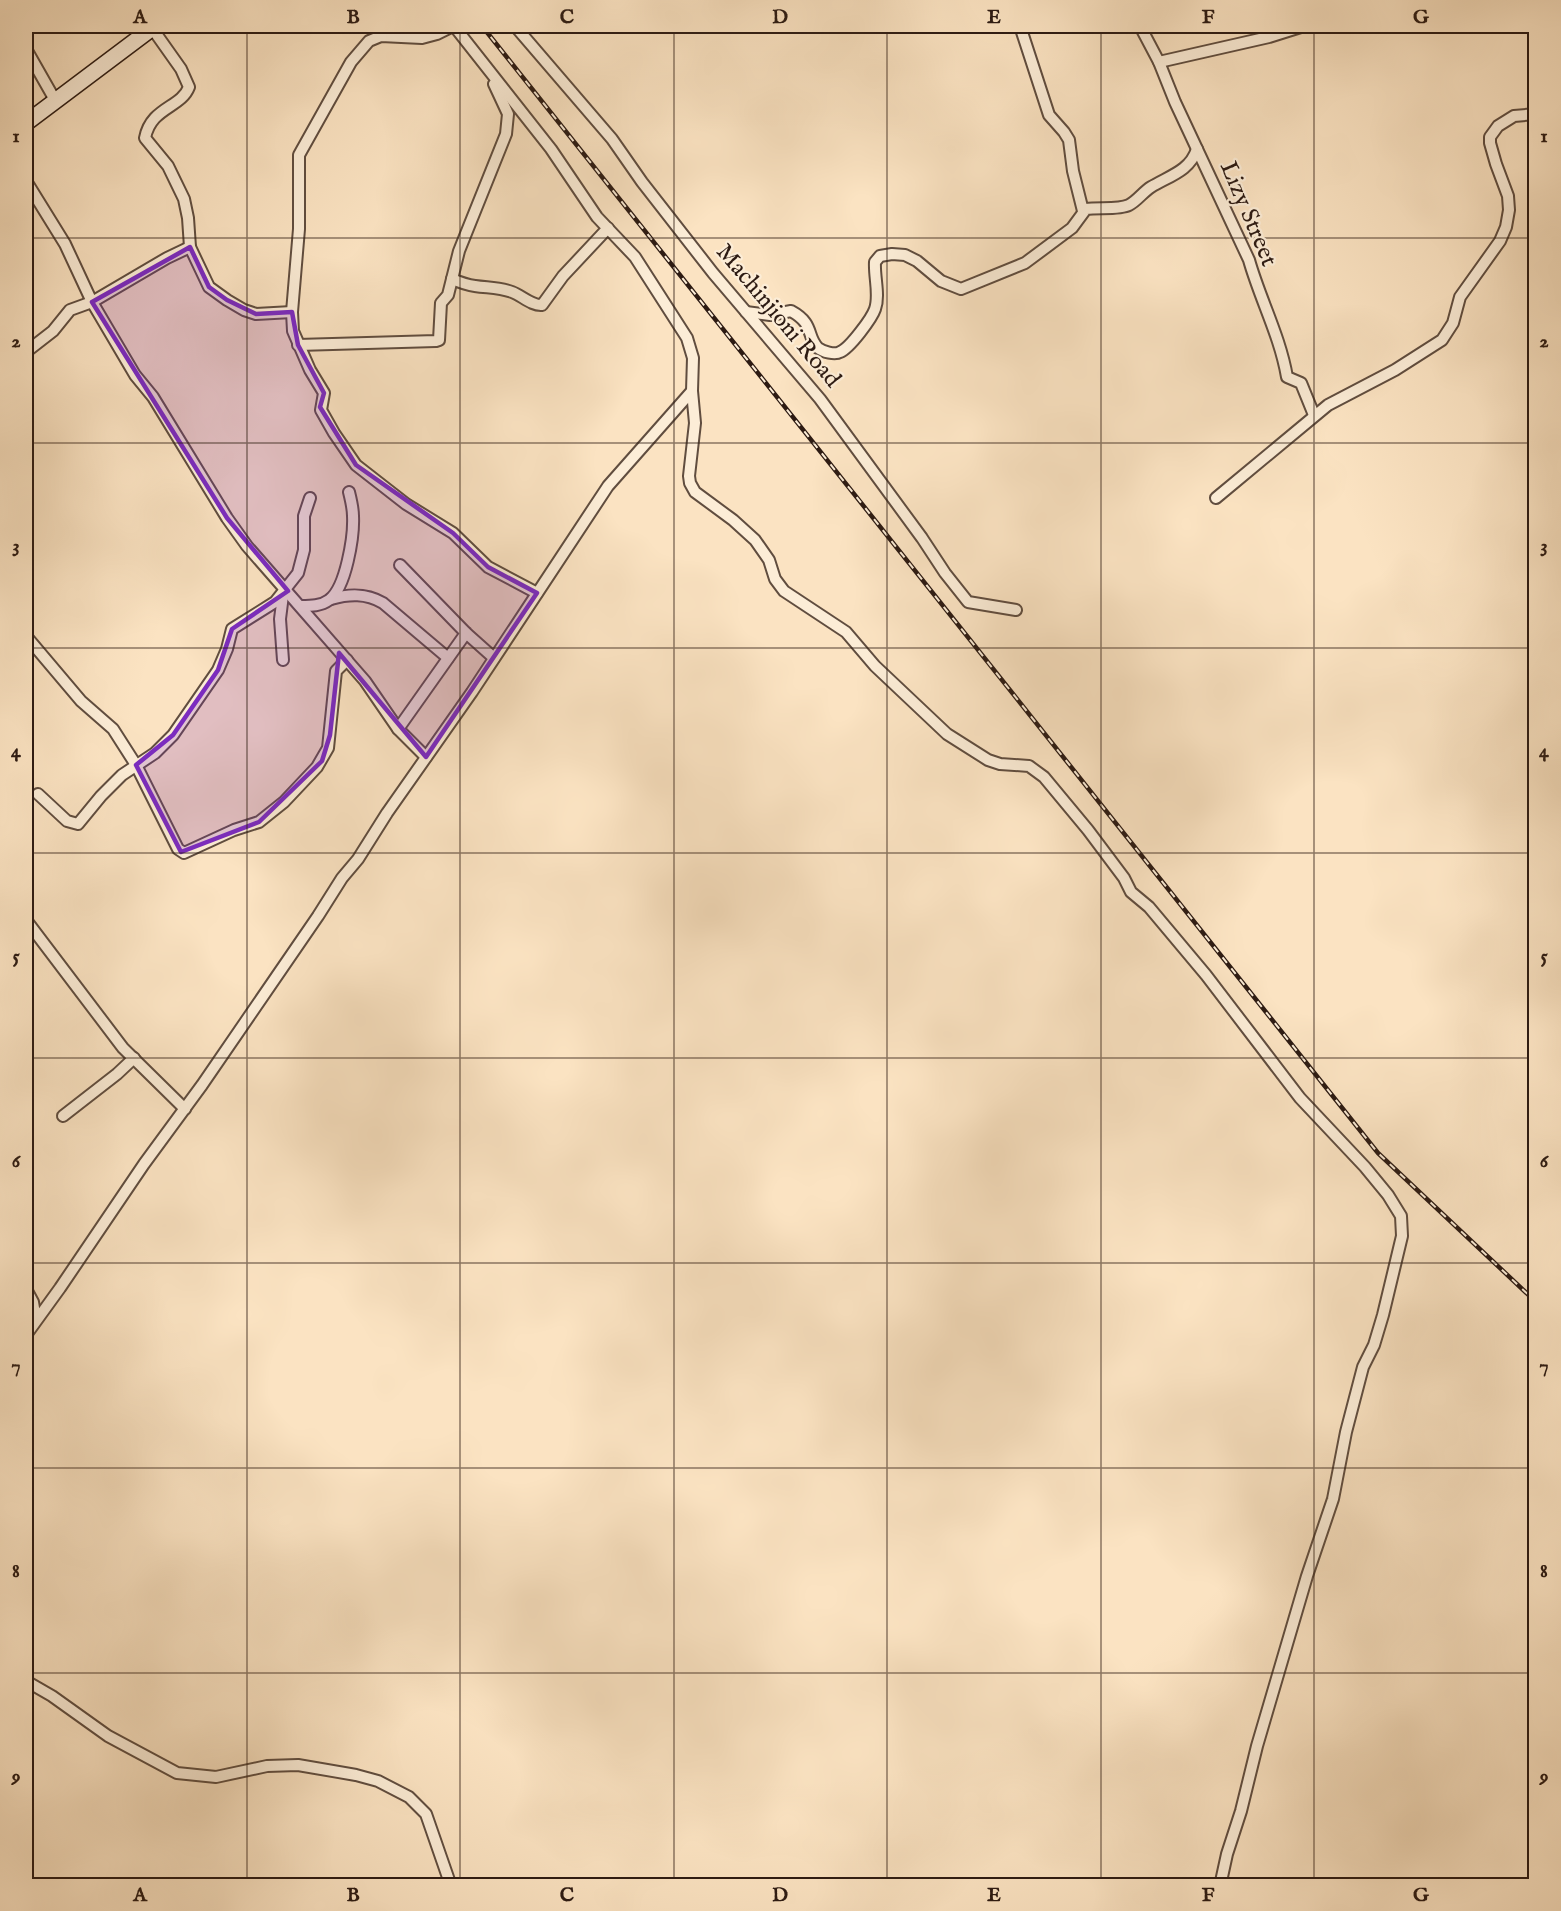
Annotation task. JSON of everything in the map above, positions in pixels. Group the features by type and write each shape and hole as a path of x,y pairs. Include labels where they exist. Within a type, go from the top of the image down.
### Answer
{"street":[{"path":"537,594 488,567 453,533 406,504 356,465 321,410 324,393 298,345 292,312 299,229 299,155 351,62 374,37 422,38 453,26 551,149 597,217 635,257 687,338 693,357 694,423 689,476 695,492 733,520 755,540 769,560 775,579 784,591 846,632 875,666 947,734 988,760 1000,764 1029,766 1044,777 1088,830 1124,878 1131,892 1157,916 1206,975 1300,1098 1365,1167 1398,1210 1402,1236 1385,1309 1374,1346 1363,1368 1346,1432 1333,1499 1307,1576 1257,1746 1220,1886"},
{"name":"Machinjioni Road","path":"515,26 612,139 682,234 820,399 968,603 1016,610"},
{"path":"1020,26 1049,115 1069,140 1073,171 1083,211"},
{"name":"Lizy Street","path":"1140,26 1159,62 1175,102 1249,260 1273,326 1287,377 1301,383 1314,415"},
{"path":"1159,62 1269,37 1304,26"},
{"path":"26,123 153,27 181,69 189,89 154,118 145,138 168,166 183,199 188,218 190,247 209,287 244,310 256,314 292,312"},
{"path":"26,49 55,100"},
{"path":"298,345 438,341 441,303 448,295 457,259 506,134 508,114 491,75"},
{"path":"1216,498 1328,405 1395,370 1438,344 1446,336 1453,323 1460,297 1500,241 1506,227 1509,210 1508,196 1493,154 1490,137 1498,126 1514,116 1536,114"},
{"path":"746,312 771,315 790,310 808,324 820,349 836,353 842,352 875,309 875,262 880,256 905,255 917,261 941,281 961,289 1025,263 1072,228 1083,211 1089,208 1127,207 1149,188 1171,178 1184,168 1193,160 1197,149"},
{"path":"26,181 65,244 92,302 135,375 153,397 226,519 285,592 302,606 365,681 398,729 426,757"},
{"path":"452,279 475,286 493,286 523,296 537,306 542,305 562,276 608,228"},
{"path":"26,352 53,331 70,310 92,302 190,247"},
{"path":"26,1335 472,693 608,486 692,391"},
{"path":"330,599 341,580 351,541 353,515 349,492"},
{"path":"38,794 67,821 76,824 111,786 164,746 218,670 232,629 261,612 285,592 298,573 303,559 304,516 310,498"},
{"path":"400,566 494,658"},
{"path":"283,660 280,619 285,592"},
{"path":"302,606 311,606 330,599 353,595 374,598 390,608 448,658"},
{"path":"398,729 466,633"},
{"path":"26,636 81,701 113,729 136,765 157,810 181,852 187,853 234,830 260,822 284,802 322,761 328,748 336,671 347,660"},
{"path":"26,920 71,977 101,1020 134,1058 185,1109"},
{"path":"63,1116 134,1058"},
{"path":"26,1289 33,1302 36,1320"},
{"path":"26,1681 59,1700 108,1736 177,1773 216,1777 267,1767 298,1765 378,1781 410,1797 426,1814 451,1886"}],"highlighted area":[{"path":"190,247 209,287 227,300 256,314 292,312 298,345 324,393 320,407 356,465 453,533 488,567 537,593 426,757 339,653 330,735 322,761 259,822 181,852 136,765 173,735 218,670 232,629 288,591 227,518 92,302"}],"railway":[{"path":"482,26 1378,1153 1536,1302"}]}
